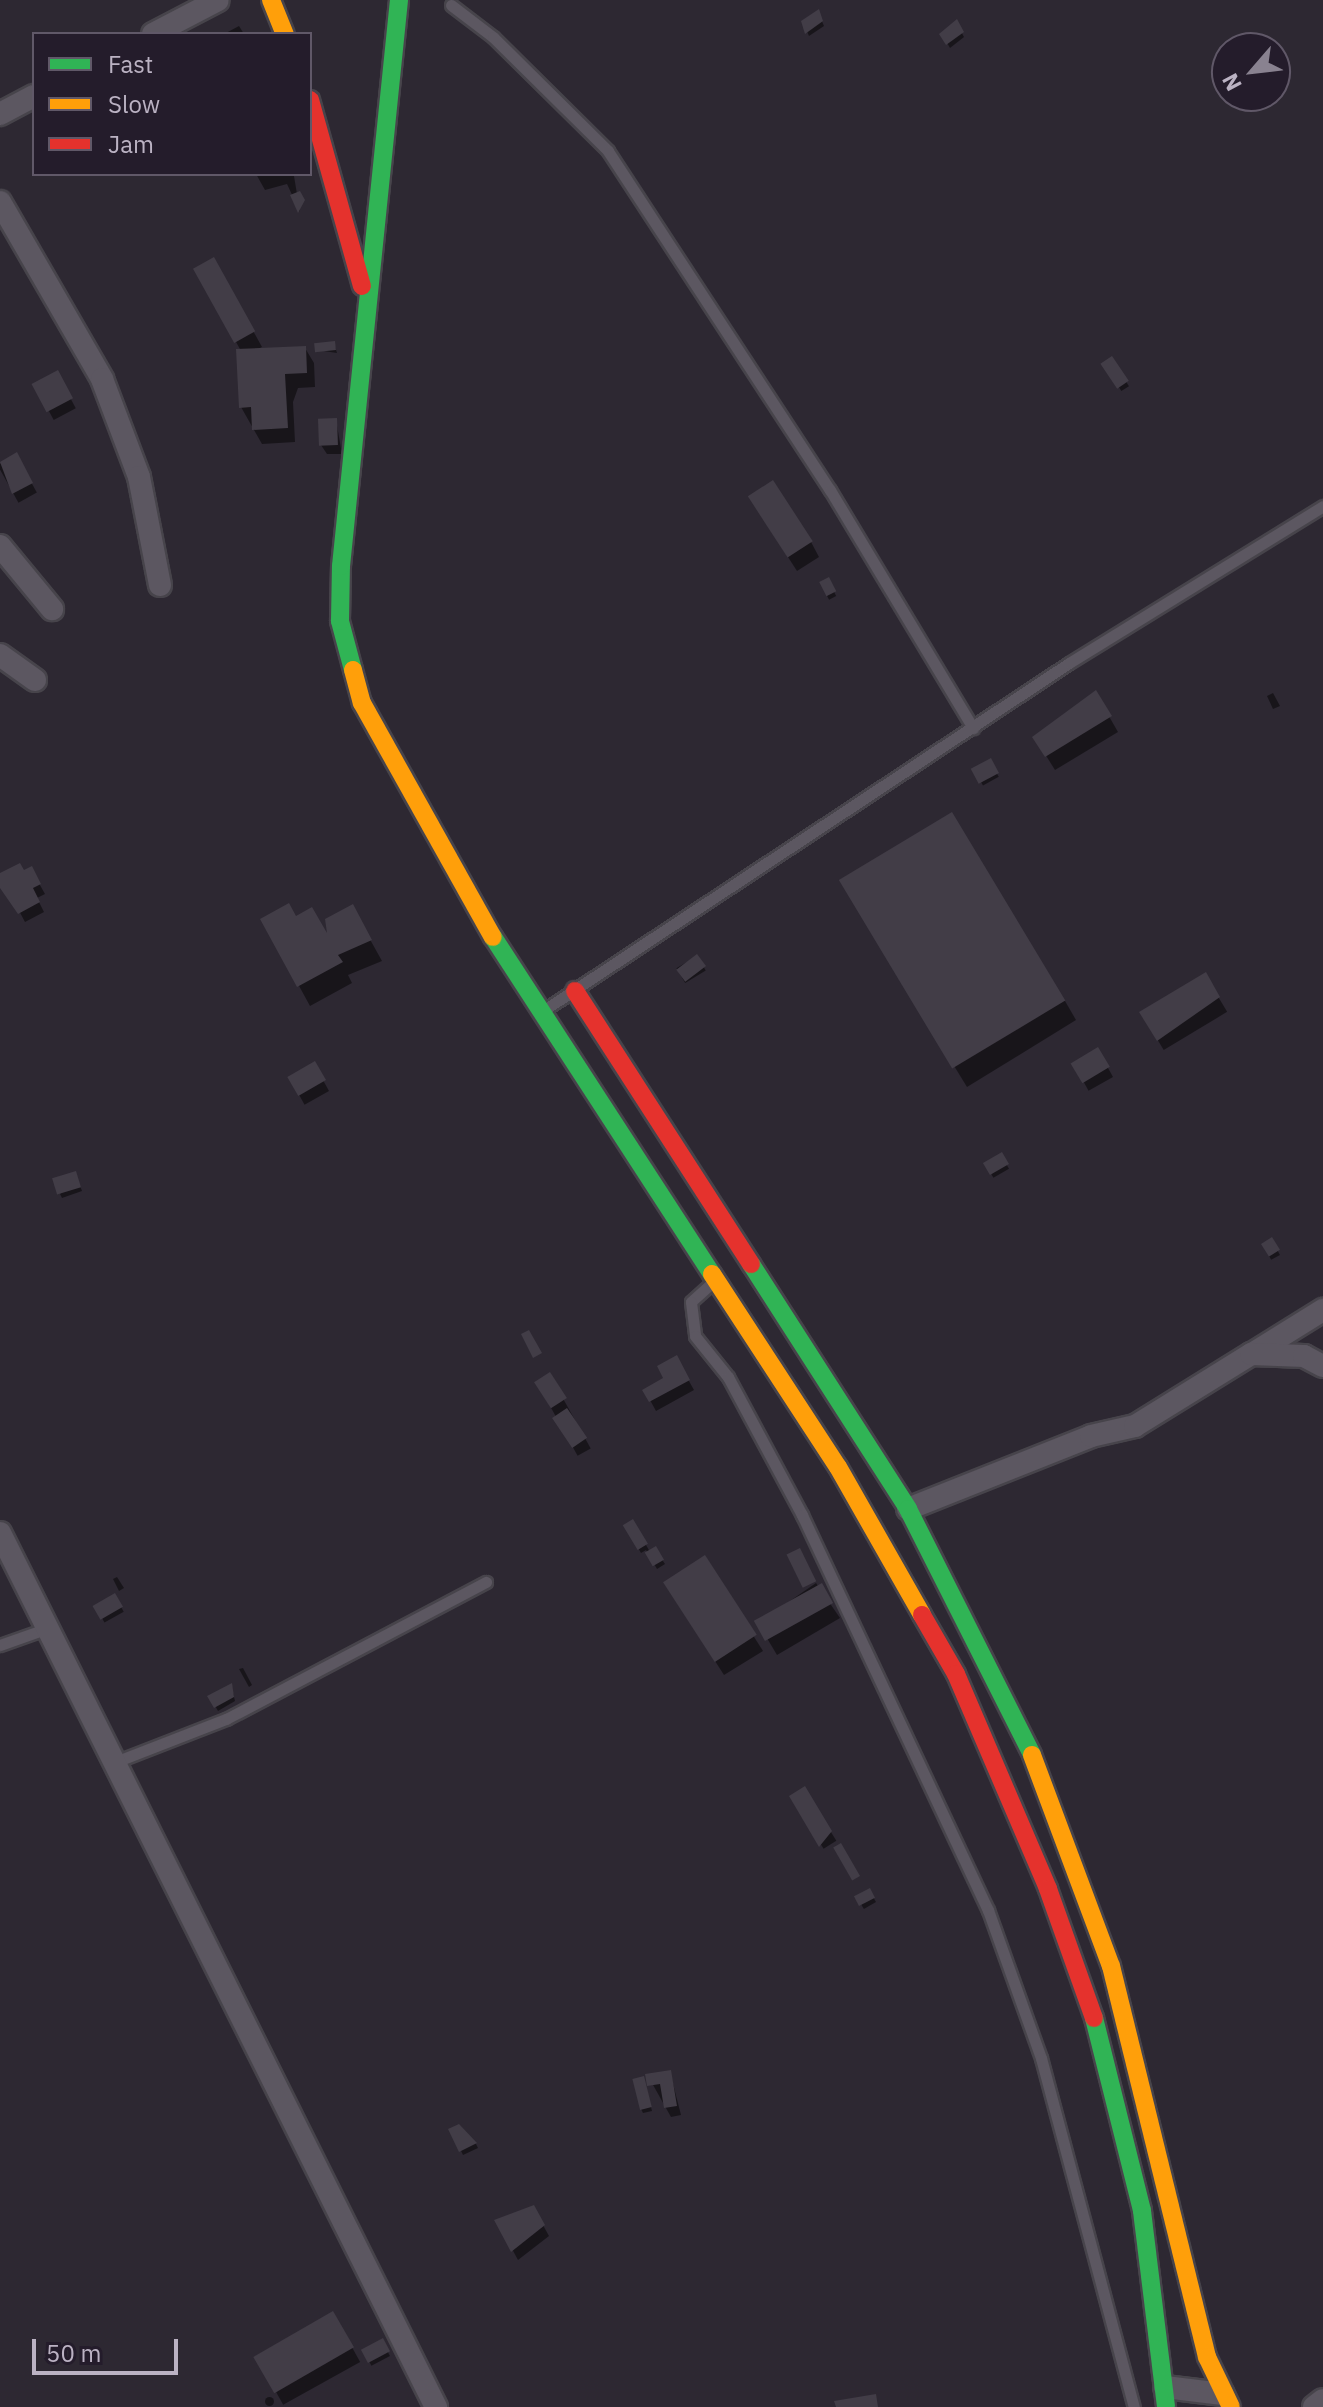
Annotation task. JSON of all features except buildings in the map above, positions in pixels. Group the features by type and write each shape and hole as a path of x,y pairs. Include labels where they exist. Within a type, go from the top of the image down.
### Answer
{"street":[{"path":"157,32 218,0"},
{"path":"271,0 284,32"},
{"path":"399,0 348,459 340,621 362,703 406,798 540,1013 838,1467 956,1674 1048,1889 1111,2066 1142,2211 1166,2397 1227,2401 1207,2357 1111,1966 1021,1727 908,1509 575,991"},
{"path":"0,114 32,97"},
{"path":"312,107 366,302"},
{"path":"0,202 102,379 139,477 160,585"},
{"path":"0,546 52,609"},
{"path":"0,655 35,680"},
{"path":"908,1509 1091,1436 1135,1426 1323,1310"},
{"path":"1251,1354 1304,1356 1323,1366"},
{"path":"0,1533 118,1761 436,2407"},
{"path":"1314,2407 1323,2400"}],"lane":[{"path":"451,5 493,37 608,151 830,490 973,728"},
{"path":"540,1013 973,728 1323,506"},
{"path":"715,1281 691,1302 695,1336 728,1377 802,1515 988,1910 1041,2058 1134,2407"},
{"path":"118,1761 226,1719 486,1582"},
{"path":"0,1645 48,1627"}],"traffic: fast":[{"path":"353,670 340,621 341,566 399,0"},
{"path":"493,937 712,1274"},
{"path":"751,1264 908,1509 1032,1755"},
{"path":"1094,2018 1142,2211 1166,2407"}],"traffic: slow":[{"path":"271,0 284,32"},
{"path":"353,670 362,703 493,937"},
{"path":"712,1274 838,1467 922,1615"},
{"path":"1032,1755 1111,1966 1207,2357 1231,2407"}],"traffic: jam":[{"path":"312,107 362,286"},
{"path":"575,991 751,1264"},
{"path":"922,1615 956,1674 1048,1889 1094,2018"}]}
